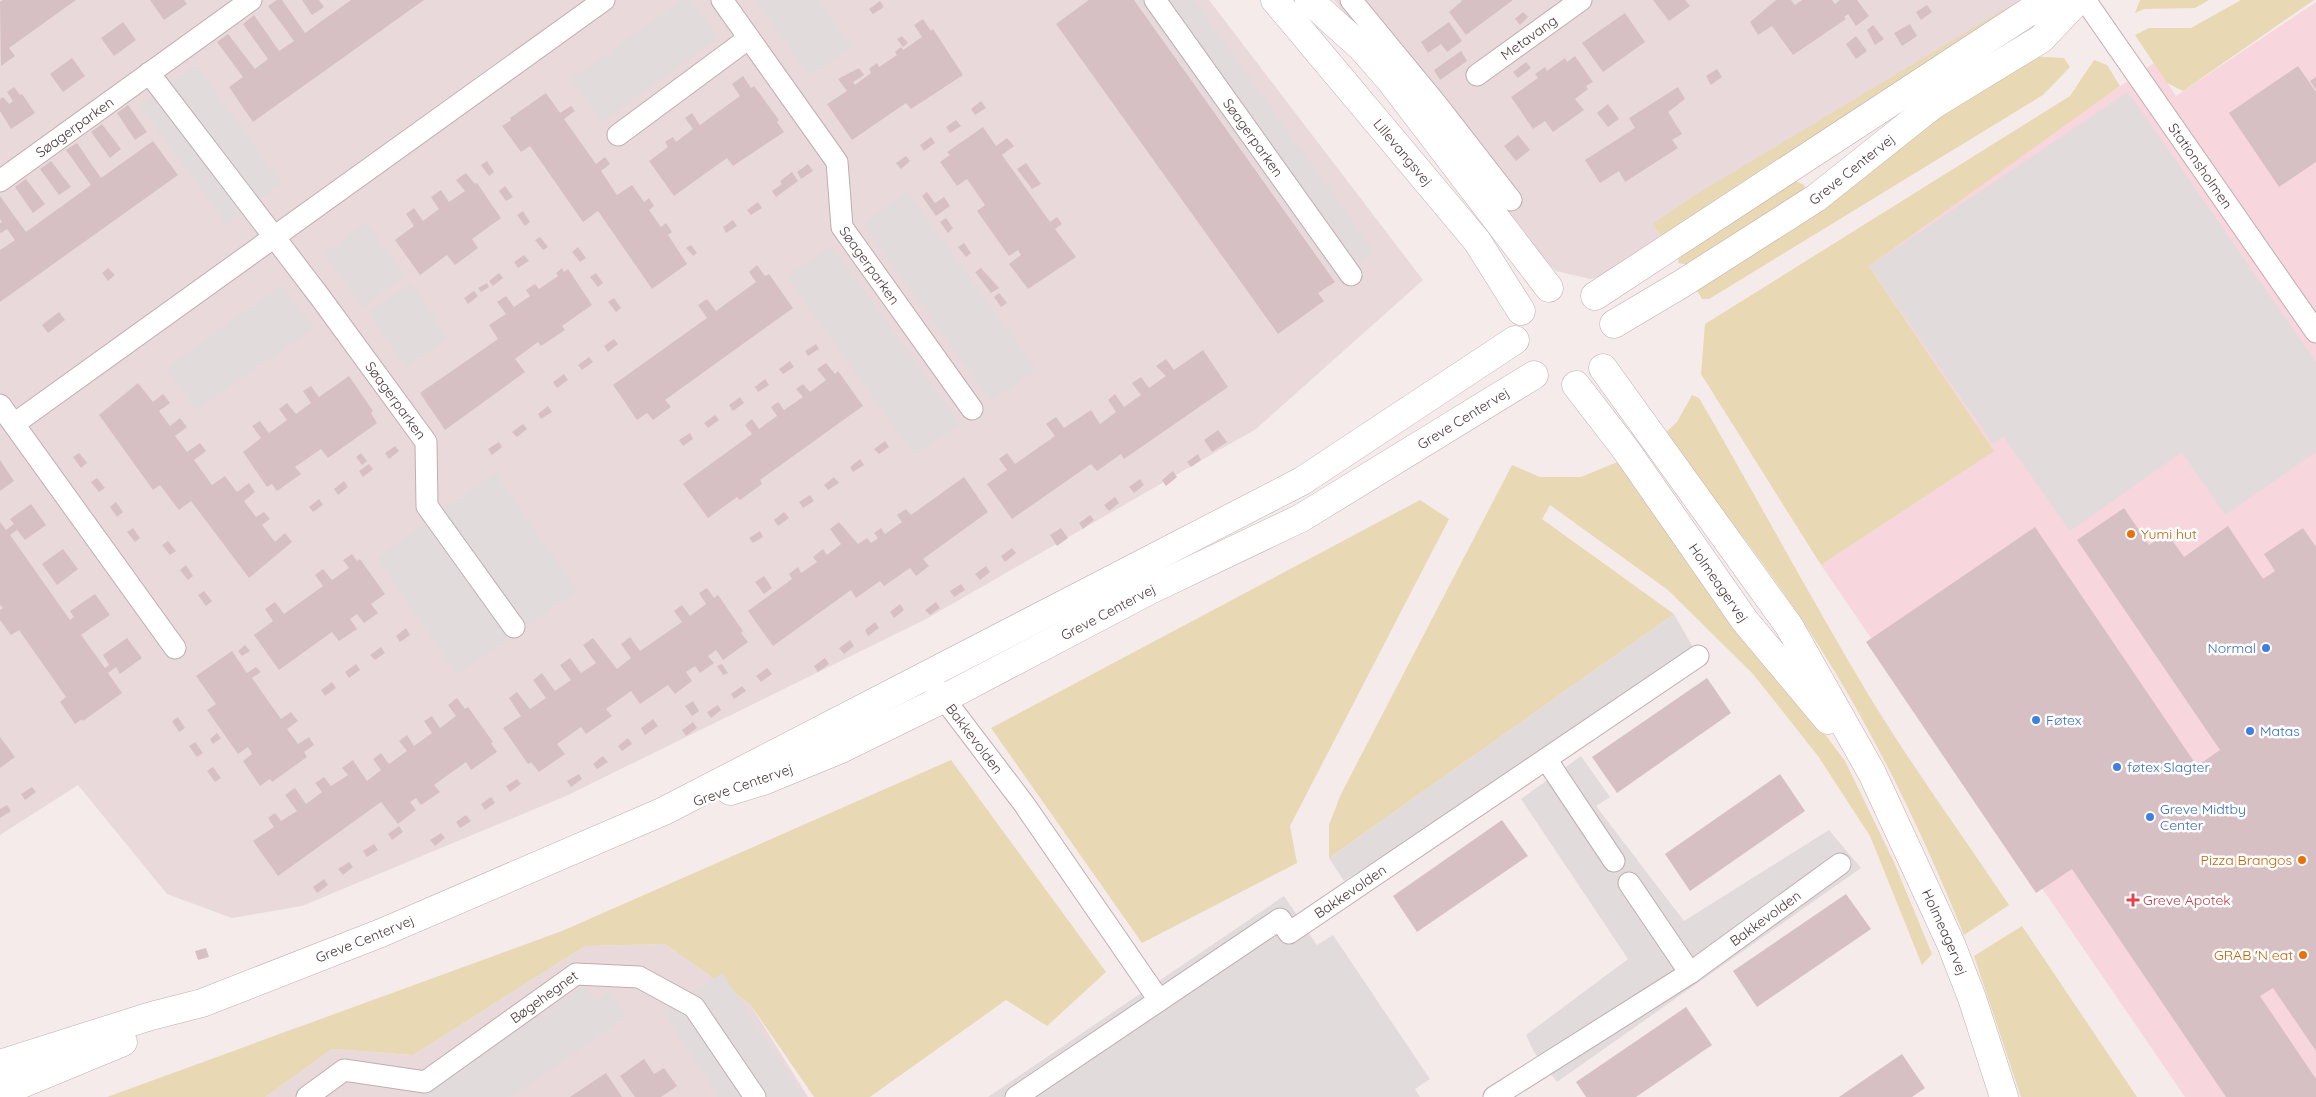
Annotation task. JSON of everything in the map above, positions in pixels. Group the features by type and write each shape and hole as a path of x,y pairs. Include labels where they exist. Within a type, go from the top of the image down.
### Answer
{"street":[{"name":"Søagerparken","path":"0,181 251,0"},
{"path":"14,424 604,0"},
{"name":"Søagerparken","path":"722,0 837,162 842,227 972,409"},
{"name":"Søagerparken","path":"1155,0 1351,275"},
{"name":"Lillevangsvej","path":"1275,0 1477,241 1521,311"},
{"path":"1309,0 1361,47 1390,80 1549,288"},
{"path":"1351,0 1512,200"},
{"name":"Metavang","path":"1477,75 1581,0"},
{"path":"1595,296 2028,13 2068,0"},
{"name":"Greve Centervej","path":"1614,324 1816,198 1933,105 2041,39 2078,0"},
{"name":"Stationsholmen","path":"2085,0 2316,332"},
{"path":"618,135 749,38"},
{"name":"Søagerparken","path":"149,73 426,442 427,506 514,626"},
{"path":"1565,286 1581,288 1595,296 1607,308 1614,324 1615,340 1611,355 1603,368 1591,379 1576,385 1561,386 1546,382 1534,375 1524,365 1518,353 1515,340 1516,325 1521,311 1533,297 1549,288 1565,286"},
{"name":"Greve Centervej","path":"0,1064 151,1016 202,1002 381,933 664,811 1302,481 1515,340"},
{"name":"Holmeagervej","path":"1603,368 1789,626 1872,773 1954,952 1972,998 2004,1097"},
{"name":"Greve Centervej","path":"664,811 762,781 841,749 943,699 1150,590 1301,518 1534,375"},
{"name":"Holmeagervej","path":"1576,385 1626,450 1745,621 1872,773"},
{"path":"0,405 175,648"},
{"name":"Bakkevolden","path":"1016,1097 1280,919 1289,933 1698,656"},
{"name":"Bakkevolden","path":"926,675 1024,804 1159,1000"},
{"path":"1546,759 1614,861"},
{"name":"Bakkevolden","path":"1494,1097 1690,973 1840,864"},
{"path":"1629,883 1690,973"},
{"name":"Bøgehegnet","path":"307,1097 344,1070 425,1082 576,974 638,976 694,1007 755,1097"},
{"name":"Greve Centervej","path":"0,1093 154,1028 202,1002"}],"shaded area":[{"path":"0,0 1209,0 1423,280 1256,429 926,619 566,796 302,906 232,918 167,894 78,785 0,835"},
{"path":"682,0 691,0 718,38 602,121 572,79"},
{"path":"755,0 818,0 852,47 809,76"},
{"path":"1137,0 1194,0 1374,251 1337,278"},
{"path":"1334,0 2088,0 1616,273 1590,279 1556,271 1518,235"},
{"path":"2140,0 2209,0 2195,8 2144,9 2135,13"},
{"path":"2241,0 2314,0 2183,91 2167,83 2135,35 2149,28 2191,28"},
{"path":"2316,2 2316,1097 2185,1097 1821,565 1993,451 1866,261 2154,63 2176,96"},
{"path":"2008,7 2011,13 1667,244 1653,224 1692,197"},
{"path":"2028,56 2064,58 2070,67 2043,95 1709,299 1702,299 1693,284 1922,124"},
{"path":"2094,60 2107,65 2120,86 1869,266 1994,451 1821,565 1701,374 1705,324 2070,96"},
{"path":"196,64 282,184 226,224 140,105"},
{"path":"2128,92 2316,362 2316,452 2225,515 2182,452 2070,531 2003,436 1993,444 1869,266"},
{"path":"1796,181 1804,185 1806,193 1690,265 1678,263 1679,254"},
{"path":"907,191 1036,369 991,401 863,224"},
{"path":"366,222 405,275 363,307 324,254"},
{"path":"832,246 960,424 915,455 787,277"},
{"path":"411,283 448,338 407,367 368,313"},
{"path":"282,285 314,328 196,410 166,368"},
{"path":"1692,395 1699,398 1868,694 2009,905 1964,935 1904,799 1832,667 1764,566 1663,435 1677,422"},
{"path":"1620,461 1845,761 1893,860 1932,954 1922,965 1870,836 1818,756 1753,674 1668,590 1550,505 1542,519 1674,614 1329,858 1329,825 1341,794 1512,465 1540,477 1581,477"},
{"path":"495,473 578,591 457,674 377,558"},
{"path":"1420,500 1449,519 1290,826 1297,863 1142,943 991,728"},
{"path":"1674,614 1698,656 1344,881 1329,858"},
{"path":"1581,756 1610,797 1596,806 1684,921 1829,830 1861,868 1557,1082 1534,1052 1526,1035 1628,959 1521,799"},
{"path":"951,760 1106,972 1047,1026 1006,1000 870,1097 814,1097 750,1004 665,944 585,946 413,1055 332,1049 265,1097 107,1097 562,931"},
{"path":"1284,896 1317,945 1333,935 1430,1079 1415,1089 1420,1097 988,1097"},
{"path":"2022,926 2137,1097 2021,1097 1974,956"},
{"path":"665,944 750,1004 808,1097 265,1097 332,1049 413,1055 585,946"},
{"path":"722,973 804,1097 719,1097 663,1013"},
{"path":"584,985 595,1001 610,991 627,1017 510,1097 421,1097"}],"building":[{"path":"3,0 76,0 9,48 15,56 1,66 0,2"},
{"path":"150,0 184,0 187,4 164,20"},
{"path":"277,0 282,0 305,33 351,0 424,0 253,122 229,87 243,77 217,42 228,34 255,69 268,59 243,24 254,15 279,51 294,41 268,6"},
{"path":"302,0 319,0 324,7 312,15"},
{"path":"1089,0 1134,0 1335,282 1318,293 1324,301 1278,334 1056,24"},
{"path":"1461,0 1513,0 1466,35 1449,12"},
{"path":"1653,0 1685,0 1690,6 1669,21"},
{"path":"1776,0 1791,0 1795,5 1802,0 1832,0 1835,4 1840,0 1857,0 1869,16 1856,26 1848,14 1844,17 1846,19 1793,55 1772,26 1758,35 1750,22"},
{"path":"880,1 884,7 873,14 869,9"},
{"path":"1927,5 1932,12 1921,20 1916,12"},
{"path":"1523,12 1528,17 1520,25 1515,19"},
{"path":"1625,13 1645,42 1603,72 1582,43"},
{"path":"923,19 931,31 933,29 963,75 911,109 906,103 852,140 827,104 847,91 838,79 859,68 864,75 853,82 855,85 871,73 869,69 877,63 879,67 897,55 895,52 901,47 903,50 922,37 914,25"},
{"path":"123,22 136,40 114,56 101,38"},
{"path":"1449,22 1462,41 1447,52 1441,44 1428,53 1421,42"},
{"path":"1910,24 1917,36 1902,46 1894,33"},
{"path":"1873,25 1884,39 1875,45 1867,30"},
{"path":"902,36 908,43 903,47 897,39"},
{"path":"1856,36 1867,51 1856,59 1846,44"},
{"path":"1461,51 1467,61 1440,80 1434,70"},
{"path":"1575,56 1593,82 1586,86 1588,89 1575,99 1584,110 1553,132 1545,121 1533,129 1511,97 1538,78 1535,74 1545,67 1547,71 1565,58 1567,62"},
{"path":"72,58 85,76 63,92 50,74"},
{"path":"1526,62 1531,68 1518,78 1513,72"},
{"path":"2298,66 2316,92 2316,162 2279,187 2229,113"},
{"path":"1717,69 1722,77 1711,85 1706,76"},
{"path":"743,76 751,88 754,86 779,120 777,122 784,132 733,166 727,158 674,196 649,161 668,147 665,142 673,137 676,142 693,129 685,118 692,113 700,125 740,96 732,84"},
{"path":"2316,77 2316,90 2310,81"},
{"path":"14,87 20,95 22,94 35,113 11,129 0,111 0,99 3,97 9,104 13,101 7,92"},
{"path":"1678,87 1685,99 1668,112 1682,134 1672,140 1678,148 1625,182 1619,171 1600,183 1585,160 1635,128 1629,118"},
{"path":"546,93 560,113 571,106 575,111 564,119 596,164 605,157 610,164 601,171 617,195 632,185 644,202 649,198 654,206 649,210 661,227 666,223 672,232 668,235 687,264 652,289 598,211 583,222 530,146 521,152 502,126 511,120 510,118"},
{"path":"981,101 986,108 975,115 971,109"},
{"path":"1608,104 1619,119 1608,127 1597,113"},
{"path":"128,105 147,132 135,140 117,113"},
{"path":"956,120 961,126 950,133 946,127"},
{"path":"102,124 121,149 110,158 91,132"},
{"path":"983,127 996,146 1007,138 1014,146 1002,155 1050,222 1057,217 1062,224 1055,229 1076,257 1028,289 1009,264 1021,255 1018,250 1009,256 977,211 985,205 967,179 957,186 940,162 950,155 947,152"},
{"path":"1518,135 1530,150 1516,161 1504,146"},
{"path":"931,137 935,143 924,151 920,145"},
{"path":"153,141 178,175 0,302 0,250 15,240 7,229 0,232 0,223 2,222 0,219 0,196 26,232 91,185 66,150 77,143 101,178"},
{"path":"906,156 910,161 901,169 896,163"},
{"path":"51,161 71,187 59,195 40,169"},
{"path":"487,161 494,172 489,176 481,165"},
{"path":"1026,163 1041,184 1032,189 1017,169"},
{"path":"808,164 813,171 801,179 797,172"},
{"path":"792,172 798,181 776,197 772,191 782,184 780,181"},
{"path":"466,173 475,184 477,183 501,218 472,239 478,248 455,265 447,255 420,275 395,240 414,226 406,214 414,208 423,221 439,209 431,197 441,190 449,202 465,191 456,180"},
{"path":"26,179 45,204 33,213 15,187"},
{"path":"505,186 513,197 506,201 499,191"},
{"path":"927,192 935,203 944,197 950,206 936,216 922,196"},
{"path":"758,202 762,208 751,215 747,210"},
{"path":"523,211 530,222 525,226 517,215"},
{"path":"946,218 953,228 948,233 940,222"},
{"path":"733,220 737,226 726,233 723,227"},
{"path":"540,237 548,247 543,250 535,240"},
{"path":"964,243 971,253 966,257 958,247"},
{"path":"691,245 697,253 693,256 686,248"},
{"path":"578,247 586,258 580,262 572,252"},
{"path":"524,255 529,261 518,268 514,262"},
{"path":"757,265 765,276 769,274 793,308 665,400 671,407 653,420 647,413 637,420 613,385 707,318 698,305 707,299 716,311 756,282 749,272"},
{"path":"108,268 115,275 108,281 102,273"},
{"path":"562,268 564,272 568,269 592,305 562,326 565,330 541,346 538,342 515,359 525,372 445,430 420,393 498,339 489,325 506,314 497,302 506,296 514,307 530,296 526,290 535,284 539,289 558,276 556,273"},
{"path":"981,268 999,288 991,293 975,272"},
{"path":"499,273 503,278 493,286 489,281"},
{"path":"596,273 603,283 598,287 590,277"},
{"path":"487,283 489,287 481,292 478,288"},
{"path":"474,291 478,296 468,304 464,298"},
{"path":"999,293 1007,303 1001,307 994,297"},
{"path":"614,298 621,308 616,312 608,302"},
{"path":"59,312 65,320 48,333 42,325"},
{"path":"614,339 618,344 608,352 604,346"},
{"path":"816,344 819,349 808,356 805,351"},
{"path":"1203,350 1228,387 1124,459 1121,454 1097,471 1091,464 1012,519 987,484 1007,470 999,459 1007,453 1015,464 1055,436 1046,424 1056,417 1064,428 1091,410 1100,424 1116,412 1108,400 1115,394 1124,407 1141,395 1132,383 1141,377 1149,388 1166,376 1156,366 1166,359 1174,370"},
{"path":"589,357 593,362 582,370 578,365"},
{"path":"790,361 794,367 783,374 779,369"},
{"path":"826,363 835,374 838,371 863,406 760,480 762,484 740,500 737,497 708,518 683,484 752,434 745,425 752,419 759,429 777,416 771,407 778,402 784,410 803,397 796,389 803,384 810,392 826,380 817,369"},
{"path":"564,374 568,380 557,388 553,382"},
{"path":"349,376 373,411 371,413 377,423 328,458 321,449 295,467 301,474 277,491 272,484 267,487 243,452 261,438 252,426 260,421 269,433 287,420 279,409 287,403 296,414 311,403 303,391 311,386 319,397"},
{"path":"765,379 769,385 758,392 755,387"},
{"path":"138,383 153,402 163,394 170,403 159,411 170,426 180,418 187,427 175,436 187,452 200,443 206,451 194,460 212,485 225,476 237,492 249,483 255,492 244,501 256,517 264,512 270,519 262,525 275,542 285,533 292,542 249,578 191,501 179,510 160,485 153,490 99,415"},
{"path":"740,397 744,403 733,411 729,405"},
{"path":"548,406 552,412 541,419 538,414"},
{"path":"715,415 719,420 708,428 704,423"},
{"path":"523,424 527,429 517,437 512,432"},
{"path":"1218,430 1227,442 1212,452 1204,440"},
{"path":"690,433 693,439 683,446 679,440"},
{"path":"885,441 889,447 879,454 874,449"},
{"path":"499,442 502,447 492,455 488,449"},
{"path":"395,446 399,451 389,459 385,453"},
{"path":"79,453 87,463 81,468 73,457"},
{"path":"361,453 367,461 362,465 356,457"},
{"path":"1198,454 1201,460 1191,467 1187,462"},
{"path":"860,459 864,465 853,472 850,467"},
{"path":"0,460 14,481 0,491"},
{"path":"369,464 373,469 363,477 359,471"},
{"path":"1173,471 1177,477 1166,486 1162,480"},
{"path":"834,477 839,483 828,490 824,485"},
{"path":"964,477 988,512 923,559 929,566 916,576 910,568 884,586 880,581 856,598 851,590 773,646 748,611 792,579 789,574 798,567 801,573 817,562 813,557 823,549 827,555 841,544 830,529 839,522 858,544 867,538 871,543 878,538 874,533 881,528 885,534 902,522 897,515 906,509 911,515"},
{"path":"97,478 105,488 99,492 91,482"},
{"path":"1140,479 1144,485 1134,493 1129,487"},
{"path":"344,481 348,487 338,495 334,489"},
{"path":"810,495 814,501 803,508 799,502"},
{"path":"1115,497 1119,503 1109,511 1104,505"},
{"path":"319,499 323,505 313,512 309,507"},
{"path":"116,502 123,512 117,517 110,507"},
{"path":"31,504 46,525 25,540 17,530 10,535 70,620 74,617 70,611 95,594 110,615 81,635 105,668 109,665 103,655 127,638 142,658 120,674 116,667 108,673 122,693 83,721 82,719 75,724 60,702 66,697 19,630 11,635 0,620 0,610 3,608 0,605 0,522 6,530 14,524 10,519"},
{"name":"Greve Midtby Center","path":"2124,508 2149,545 2167,533 2184,557 2228,526 2263,579 2275,571 2264,554 2303,528 2316,547 2316,1051 2273,988 2260,996 2316,1079 2316,1097 2226,1097 2072,869 2036,893 1866,642 2035,527 2197,766 2220,750 2077,540"},
{"path":"784,512 789,518 778,526 774,520"},
{"path":"1090,515 1094,520 1083,529 1079,523"},
{"path":"133,528 140,538 135,542 127,532"},
{"path":"1061,528 1068,538 1057,546 1050,535"},
{"path":"760,531 763,537 753,543 749,538"},
{"path":"168,541 176,551 170,555 162,545"},
{"path":"1012,548 1016,553 1005,562 1001,556"},
{"path":"63,549 78,569 57,585 42,564"},
{"path":"352,554 357,561 360,559 385,594 371,604 378,613 364,623 357,614 350,619 357,629 339,641 332,632 279,670 254,635 273,621 265,609 275,602 284,614 323,586 315,575 323,569 332,580 349,568 343,560"},
{"path":"186,565 193,576 188,580 180,570"},
{"path":"986,566 990,572 980,580 975,574"},
{"path":"764,576 772,588 764,594 755,582"},
{"path":"961,584 965,590 954,597 950,591"},
{"path":"707,588 714,598 718,595 743,631 741,633 748,642 723,660 716,650 708,656 714,663 700,673 695,666 686,672 692,681 675,694 668,685 640,704 631,691 606,709 612,716 586,734 581,727 557,744 565,754 539,772 531,762 528,764 503,728 521,716 509,698 517,692 530,709 546,698 533,680 542,673 555,691 571,680 560,665 570,658 581,673 596,663 583,645 593,638 617,669 631,658 621,644 630,637 640,651 682,622 674,611 682,605 690,616 706,604 699,593"},
{"path":"204,591 212,601 206,606 198,595"},
{"path":"936,602 940,608 930,615 925,610"},
{"path":"900,604 904,610 894,618 890,612"},
{"path":"875,622 879,628 868,636 865,630"},
{"path":"406,628 410,635 400,642 396,636"},
{"path":"850,640 854,646 844,654 839,648"},
{"path":"245,645 250,651 242,656 238,651"},
{"path":"381,647 385,653 375,660 370,655"},
{"path":"232,651 247,673 256,667 261,672 252,678 281,719 291,712 298,721 287,729 298,744 309,737 314,745 304,752 307,757 272,782 270,779 260,786 243,761 252,754 248,747 238,754 207,710 216,704 196,676"},
{"path":"825,658 829,664 818,672 814,666"},
{"path":"356,664 360,670 349,678 345,672"},
{"path":"722,664 728,673 723,675 717,666"},
{"path":"767,668 772,674 761,682 756,676"},
{"path":"1707,678 1731,713 1617,793 1592,757"},
{"path":"332,682 336,688 325,696 321,690"},
{"path":"742,686 746,691 734,699 731,694"},
{"path":"457,698 465,709 468,707 493,742 491,743 497,752 471,770 466,762 434,785 440,792 421,805 416,798 410,802 416,810 398,824 381,802 278,876 253,841 274,827 268,818 275,813 281,821 297,811 285,795 295,788 306,804 322,792 315,783 324,777 331,786 348,775 342,768 353,760 367,781 381,770 373,759 381,753 389,764 407,751 399,741 407,735 414,746 432,733 424,721 432,716 440,728 456,716 448,705"},
{"path":"693,701 699,711 692,716 685,706"},
{"path":"718,705 721,710 711,718 707,712"},
{"path":"178,717 185,728 179,732 172,721"},
{"path":"653,719 658,726 645,735 641,728"},
{"path":"693,722 697,728 686,736 682,730"},
{"path":"217,733 221,738 213,744 210,739"},
{"path":"0,737 15,757 0,768"},
{"path":"628,738 632,744 622,751 618,746"},
{"path":"195,742 203,753 197,757 189,746"},
{"path":"603,756 608,762 597,769 593,764"},
{"path":"213,767 221,778 215,782 207,771"},
{"path":"579,774 582,779 571,787 567,781"},
{"path":"1780,774 1805,811 1690,891 1665,854"},
{"path":"517,779 521,784 510,792 506,786"},
{"path":"32,787 36,792 25,800 21,794"},
{"path":"491,797 495,803 485,810 481,804"},
{"path":"7,805 11,811 0,818 0,809"},
{"path":"466,815 471,821 460,828 456,822"},
{"path":"1502,820 1528,856 1417,932 1393,896"},
{"path":"399,826 403,832 392,840 388,834"},
{"path":"441,833 445,838 435,846 430,840"},
{"path":"374,844 378,850 367,857 363,851"},
{"path":"349,862 353,867 343,875 338,869"},
{"path":"324,879 328,885 317,893 313,887"},
{"path":"1846,894 1871,929 1757,1007 1733,971"},
{"path":"206,948 209,957 198,960 195,951"},
{"path":"1686,1007 1712,1045 1636,1097 1586,1097 1576,1082"},
{"path":"1902,1054 1925,1088 1912,1097 1839,1097"},
{"path":"644,1059 654,1074 664,1068 677,1086 661,1097 635,1097 620,1076"},
{"path":"606,1073 622,1097 570,1097"}],"place":[{"name":"Yumi hut","path":"2131,534"},
{"name":"Normal","path":"2266,648"},
{"name":"Føtex","path":"2036,720"},
{"name":"Matas","path":"2250,731"},
{"name":"føtex Slagter","path":"2117,767"},
{"name":"Greve Midtby Center","path":"2150,817"},
{"name":"Pizza Brangos","path":"2302,860"},
{"name":"Greve Apotek","path":"2133,900"},
{"name":"GRAB 'N eat","path":"2303,955"}]}
